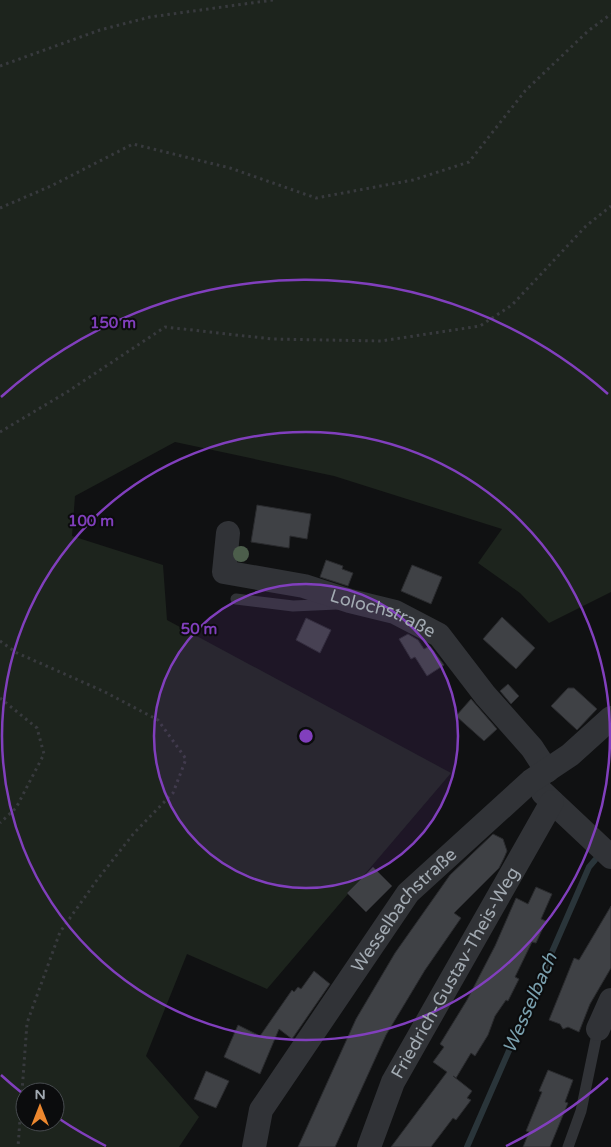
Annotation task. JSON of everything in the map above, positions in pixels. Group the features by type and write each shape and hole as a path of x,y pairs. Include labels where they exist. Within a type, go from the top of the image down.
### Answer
{"street":[{"name":"Lolochstraße","path":"228,532 224,572 296,584 350,601 395,612 439,635 485,695 532,748 539,776"},
{"name":"Wesselbachstraße","path":"254,1147 261,1110 408,893 539,776 570,755 611,718"},
{"path":"539,776 552,802 611,857"},
{"name":"Friedrich-Gustav-Theis-Weg","path":"368,1147 393,1082 552,802"},
{"path":"598,1029 611,1000"}],"lane":[{"path":"236,599 293,606 344,604 350,601"},
{"path":"568,1147 581,1111 598,1029"}],"path":[{"path":"0,66 100,30 150,17 273,0"},
{"path":"0,208 51,186 133,144 230,168 316,198 413,180 469,162 525,91 588,32 611,14"},
{"path":"0,432 67,392 165,327 272,339 380,342 480,326 512,305 586,226 611,206"},
{"path":"0,641 17,652 103,691 158,720 186,759 173,793 134,833 60,932 27,1023 18,1147"},
{"path":"0,698 37,728 44,754 16,808 0,823"}],"shaded area":[{"path":"0,0 611,0 611,592 549,623 520,593 478,563 502,529 334,476 175,442 75,496 72,536 163,565 167,620 451,773 267,989 187,954 146,1056 199,1117 179,1147 0,1147"}],"building":[{"path":"257,505 311,514 307,539 290,536 289,548 251,542"},
{"path":"326,560 343,566 342,569 353,573 348,586 320,577"},
{"path":"412,565 442,577 431,604 401,591"},
{"path":"502,617 535,648 516,669 483,639"},
{"path":"306,618 331,630 320,653 296,640"},
{"path":"408,634 418,640 424,649 430,646 444,665 427,676 415,657 411,659 399,639"},
{"path":"508,684 519,696 511,704 500,691"},
{"path":"568,688 574,688 597,709 577,730 551,706"},
{"path":"471,699 497,729 484,741 456,716"},
{"path":"493,834 503,839 507,851 499,868 454,913 461,918 425,970 386,1035 335,1147 298,1147 356,1019 395,953 450,875"},
{"path":"373,867 392,886 366,912 347,893"},
{"path":"536,887 552,894 541,919 546,921 536,943 532,942 515,977 519,979 508,1001 506,1000 495,1016 488,1035 475,1056 471,1053 456,1078 453,1076 472,1091 467,1098 471,1100 456,1120 453,1118 431,1147 391,1147 447,1072 433,1062 444,1047 440,1044 467,1000 495,946 516,898 528,904"},
{"path":"611,906 611,968 590,1004 579,1032 568,1027 563,1029 560,1024 549,1020 574,958 579,960"},
{"path":"314,971 330,984 292,1039 279,1029 260,1074 224,1057 238,1025 260,1036 292,990 294,992 298,987 301,989"},
{"path":"548,1070 573,1080 565,1102 568,1103 550,1147 523,1147 529,1132 526,1131 542,1092 539,1091"},
{"path":"206,1071 229,1081 216,1108 194,1099"}],"waterway":[{"name":"Wesselbach","path":"467,1147 589,867 595,860"}]}
